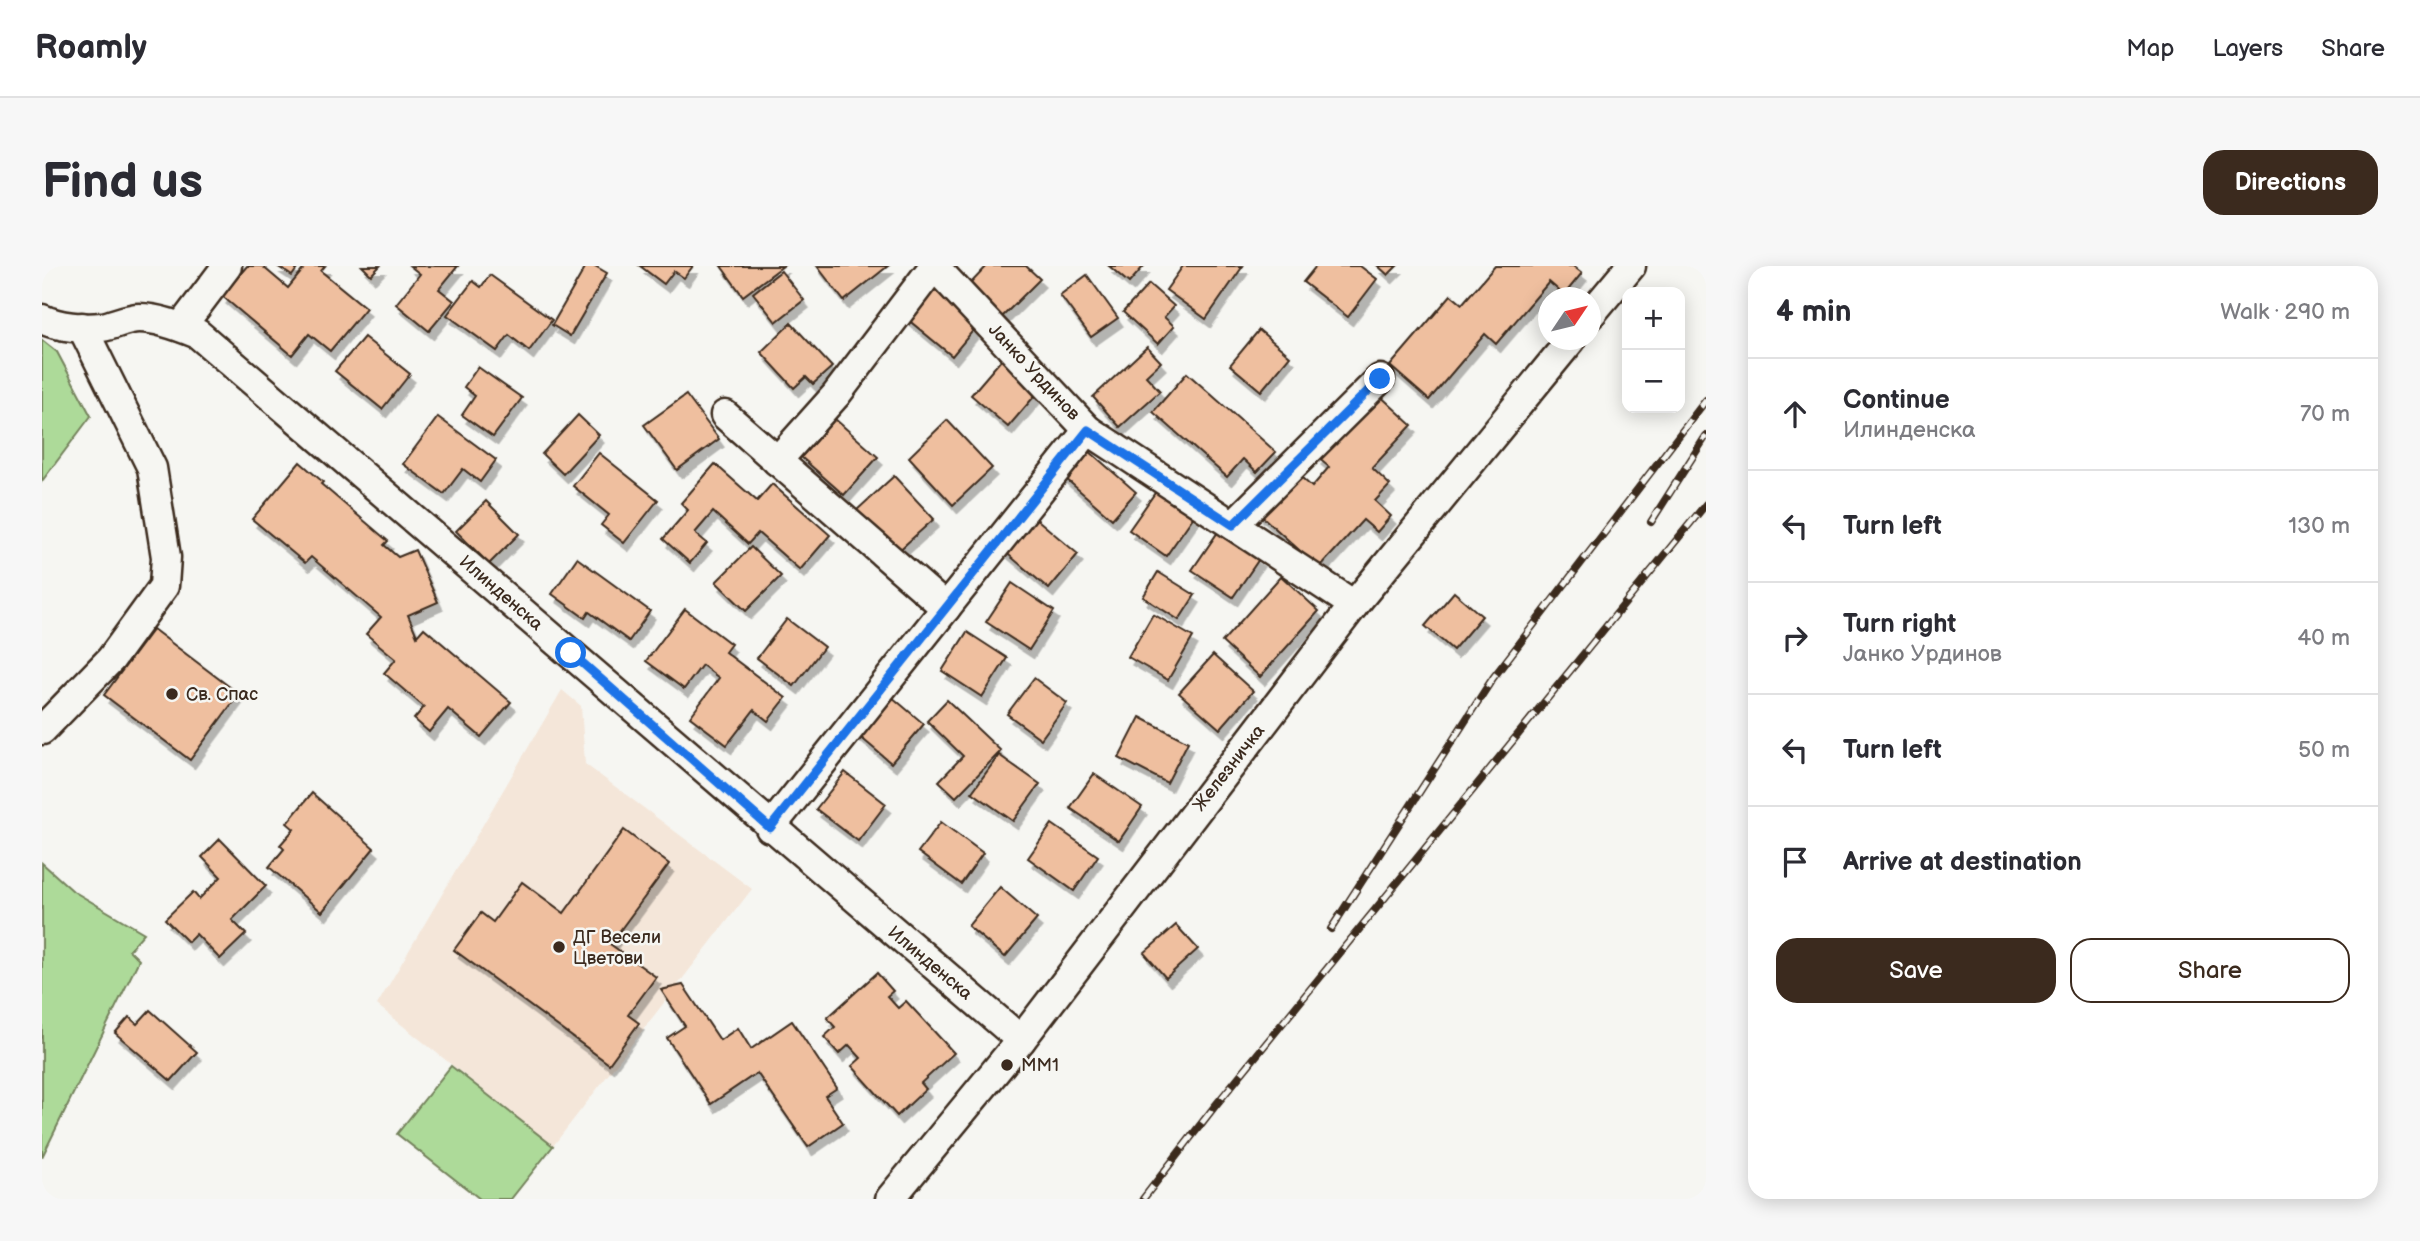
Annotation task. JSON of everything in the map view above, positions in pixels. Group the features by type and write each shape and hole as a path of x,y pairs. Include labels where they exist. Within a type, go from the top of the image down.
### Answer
{"street":[{"path":"181,327 227,266"},
{"path":"777,461 836,395 934,266"},
{"name":"Јанко Урдинов","path":"934,266 1088,430 1354,605"},
{"path":"1601,303 1631,266"},
{"name":"Илинденска","path":"42,319 49,323 102,327 139,318 181,327 198,334 571,653 770,828 1021,1040"},
{"path":"42,730 111,659 164,586 166,557 152,468 82,327"},
{"name":"Железничка","path":"890,1199 1021,1040 1354,605 1563,350"},
{"path":"1233,525 1380,379"},
{"path":"724,415 946,608"},
{"path":"770,828 1088,430"}],"shaded area":[{"name":"ДГ Весели Цветови","path":"562,690 581,706 585,764 752,889 553,1146 377,1005"}],"green space":[{"path":"42,340 57,352 91,416 42,481"},
{"path":"42,863 73,891 144,933 129,950 139,960 42,1157"},
{"path":"451,1066 553,1146 511,1199 480,1199 397,1134"}],"building":[{"path":"247,266 262,266 288,288 306,266 325,266 321,271 366,308 330,351 309,334 292,355 222,296"},
{"path":"277,266 299,266 292,276"},
{"path":"362,266 380,266 371,275"},
{"path":"410,266 458,266 439,289 454,301 429,331 396,304 420,274"},
{"path":"586,266 595,266 607,273 570,336 552,325"},
{"path":"640,266 693,266 684,278 674,271 664,284"},
{"path":"721,266 783,266 743,296"},
{"path":"817,266 888,266 844,301"},
{"path":"987,266 1026,266 1040,279 1002,317 969,285"},
{"path":"1109,266 1144,266 1129,283"},
{"path":"1183,266 1243,266 1206,319 1166,290"},
{"path":"1316,266 1360,266 1377,279 1348,317 1303,282"},
{"path":"1378,266 1397,266 1388,275"},
{"path":"1495,266 1573,266 1582,273 1571,287 1555,287 1549,282 1545,287 1538,287 1538,295 1496,344 1485,334 1429,400 1390,366 1451,295 1462,304"},
{"path":"781,271 804,300 776,322 753,293"},
{"path":"490,275 552,320 529,351 509,335 497,351 447,315 473,281 481,287"},
{"path":"1087,275 1118,318 1091,337 1060,295"},
{"path":"935,283 981,321 952,356 906,318"},
{"path":"1149,284 1174,306 1164,317 1174,326 1158,344 1123,312"},
{"path":"791,323 832,367 813,384 806,377 794,388 761,352"},
{"path":"1259,330 1290,356 1261,391 1230,365"},
{"path":"364,337 410,374 382,409 335,371"},
{"path":"1147,347 1161,362 1146,376 1160,391 1120,427 1093,397"},
{"path":"1007,353 1044,385 1008,427 971,395"},
{"path":"478,367 522,398 493,437 462,415 475,396 464,387"},
{"path":"1187,373 1276,452 1257,472 1243,459 1227,477 1153,412"},
{"path":"1376,392 1412,425 1372,468 1390,485 1375,501 1391,516 1377,532 1363,520 1319,568 1254,509 1291,468 1312,487 1329,467 1317,457"},
{"path":"686,395 719,439 677,470 644,425"},
{"path":"578,415 599,435 563,474 542,454"},
{"path":"438,417 496,460 480,482 463,469 444,494 403,464"},
{"path":"835,419 878,457 844,495 801,457"},
{"path":"947,420 992,468 953,505 909,457"},
{"path":"1081,444 1136,492 1112,519 1057,471"},
{"path":"599,453 658,500 624,543 601,525 609,515 573,486"},
{"path":"300,462 323,482 321,484 388,541 384,545 398,557 415,550 438,602 408,615 417,636 424,628 511,702 481,737 448,709 429,732 414,719 424,707 384,673 396,659 366,634 381,617 311,557 305,563 252,519"},
{"path":"715,464 757,501 772,484 830,535 800,570 758,533 748,544 713,512 695,533 707,543 690,563 663,539 688,510 681,503"},
{"path":"894,476 934,519 896,553 857,510"},
{"path":"1157,490 1194,516 1166,556 1129,530"},
{"path":"486,501 519,534 489,564 456,531"},
{"path":"1026,510 1078,554 1049,589 997,545"},
{"path":"1218,532 1259,559 1233,597 1192,570"},
{"path":"751,547 781,576 746,611 716,582"},
{"path":"577,558 650,611 629,641 589,612 585,618 552,594"},
{"path":"1158,572 1195,595 1179,620 1143,597"},
{"path":"1281,576 1319,611 1260,677 1222,642"},
{"path":"1012,583 1054,611 1029,650 986,622"},
{"path":"1454,592 1482,616 1453,650 1425,626"},
{"path":"685,609 731,644 725,652 786,698 768,721 754,710 727,745 690,717 719,678 702,665 684,689 646,661"},
{"path":"1153,614 1193,637 1168,680 1128,657"},
{"path":"787,619 824,647 794,686 757,658"},
{"name":"Св. Спас","path":"153,629 239,694 190,760 104,695"},
{"path":"967,632 1007,658 982,697 942,671"},
{"path":"1213,655 1253,691 1220,729 1179,693"},
{"path":"1034,678 1067,703 1041,739 1007,714"},
{"path":"885,691 924,724 891,763 852,730"},
{"path":"947,700 1001,751 956,797 939,781 963,756 927,721"},
{"path":"1140,717 1188,742 1167,783 1119,758"},
{"path":"999,755 1040,784 1013,821 972,792"},
{"path":"845,772 886,804 858,841 816,809"},
{"path":"1094,774 1142,807 1119,841 1070,808"},
{"path":"312,793 374,848 322,912 269,867 284,849 280,845 294,829 287,823"},
{"path":"941,822 983,853 961,884 918,852"},
{"path":"1052,824 1098,856 1074,891 1028,858"},
{"path":"624,830 669,864 610,944 656,977 628,1015 639,1023 609,1064 454,950 481,913 493,922 522,882 564,913"},
{"path":"220,839 266,886 232,920 246,934 220,959 196,934 188,942 165,919 193,892 199,899 221,877 202,857"},
{"path":"1000,887 1037,919 1005,957 968,926"},
{"path":"1176,925 1198,949 1166,978 1144,953"},
{"path":"877,973 893,991 887,996 898,1008 906,1001 954,1053 921,1083 926,1089 897,1116 852,1066 861,1058 849,1045 839,1054 824,1037 835,1027 827,1018"},
{"path":"683,985 720,1040 738,1028 751,1049 792,1021 837,1088 825,1096 843,1123 808,1147 757,1073 711,1104 667,1038 685,1026 661,990"},
{"path":"150,1010 197,1052 171,1081 115,1033 129,1017 137,1024"}],"railway":[{"path":"1331,929 1493,678 1706,400"},
{"path":"1651,522 1706,436"},
{"path":"1143,1199 1215,1106 1706,504"}],"place":[{"name":"Св. Спас","path":"172,694"},
{"name":"ДГ Весели Цветови","path":"559,947"},
{"name":"MM1","path":"1007,1065"}],"route":[{"path":"571,653 770,828 1088,430 1233,525 1380,379"}]}
